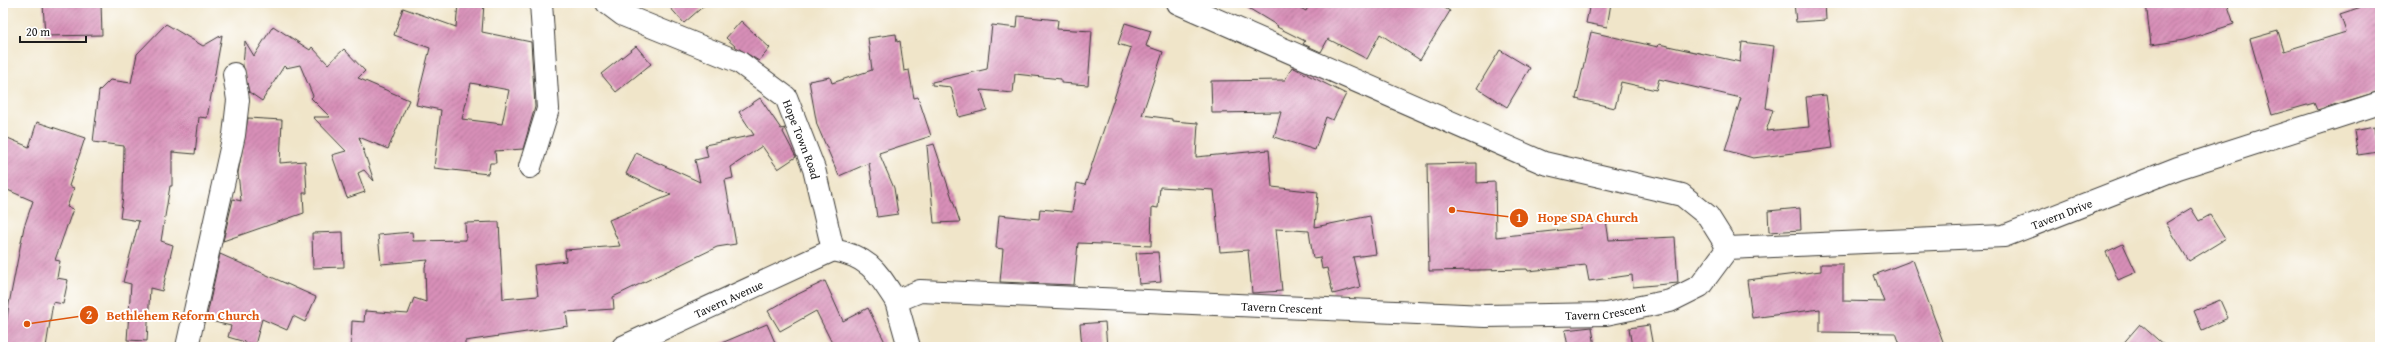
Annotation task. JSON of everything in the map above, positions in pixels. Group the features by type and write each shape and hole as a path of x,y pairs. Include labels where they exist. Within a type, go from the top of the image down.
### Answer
{"street":[{"path":"530,167 548,109 541,3"},
{"name":"Hope Town Road","path":"607,3 623,14 739,62 786,97 814,169 833,250"},
{"path":"1178,3 1544,163 1682,195 1708,216 1728,248"},
{"path":"187,347 234,135 238,100 234,74"},
{"name":"Tavern Drive","path":"1728,248 2004,236 2178,168 2380,103"},
{"name":"Tavern Crescent","path":"896,301 920,291 1485,316 1606,314 1670,301 1700,286 1728,248"},
{"path":"833,250 853,254 875,270 896,301 909,347"},
{"name":"Tavern Avenue","path":"623,347 833,250"}],"building":[{"path":"101,3 102,35 45,36 43,4"},
{"path":"458,3 484,3 482,32 531,42 535,107 523,149 495,151 496,163 490,163 488,174 434,168 441,110 416,105 430,48 394,35 403,8 456,27","holes":["471,83 509,90 502,124 462,119"]},
{"path":"666,3 707,3 684,23"},
{"path":"1240,3 1291,3 1306,11 1310,3 1436,3 1450,11 1420,60 1380,34 1367,59 1328,39 1321,52 1303,44 1305,41 1277,27 1278,26"},
{"path":"1590,3 1611,3 1607,27 1586,23"},
{"path":"1794,3 1825,3 1826,20 1796,22"},
{"path":"2146,3 2227,3 2234,24 2184,40 2151,45"},
{"path":"2373,3 2380,3 2380,91 2317,110 2314,103 2272,115 2250,39 2278,31 2284,51 2346,32 2340,14"},
{"path":"1018,16 1058,20 1057,29 1092,31 1088,85 1061,83 1061,79 1015,74 1013,93 981,90 987,110 959,117 951,87 932,85 932,82 987,69 992,25 1017,28"},
{"path":"741,21 770,48 759,61 736,47 726,38"},
{"path":"1125,23 1151,31 1146,46 1163,52 1142,115 1172,119 1172,121 1198,123 1196,157 1269,150 1272,187 1318,192 1315,227 1370,216 1376,254 1353,257 1360,287 1333,294 1327,268 1322,269 1320,257 1313,258 1309,231 1276,229 1282,291 1252,293 1248,250 1220,252 1214,190 1160,187 1158,208 1152,207 1151,246 1078,243 1074,285 1000,282 1003,249 996,248 999,215 1039,219 1040,209 1072,212 1077,183 1085,185 1131,48 1118,44"},
{"path":"166,24 203,46 222,35 207,118 199,117 195,154 172,152 172,186 170,186 161,241 173,245 162,291 150,288 147,341 127,340 131,284 123,282 139,221 120,218 123,196 124,146 93,142 99,91 110,80 131,83 137,54"},
{"path":"273,26 310,50 312,47 328,64 344,49 365,71 358,78 409,100 388,149 359,137 374,181 364,170 358,173 365,192 347,198 332,155 346,151 313,117 330,117 311,98 313,96 300,65 286,68 284,66 262,101 249,92 243,66 245,41 254,56"},
{"path":"1591,32 1658,47 1659,44 1740,62 1742,42 1774,46 1766,108 1773,110 1766,131 1809,127 1806,97 1826,95 1833,148 1753,158 1725,150 1741,98 1659,79 1656,90 1621,82 1615,108 1576,99"},
{"path":"896,34 897,42 900,41 904,71 909,70 914,98 918,97 931,136 879,153 894,188 898,214 877,217 869,163 839,176 817,125 809,81 830,77 832,83 872,70 868,38"},
{"path":"636,46 651,64 616,92 601,74"},
{"path":"1500,50 1530,68 1507,107 1477,88"},
{"path":"1292,67 1346,94 1333,120 1326,117 1315,150 1274,137 1281,112 1212,113 1211,81 1285,80"},
{"path":"760,98 781,129 785,128 783,132 796,157 778,169 762,146 731,167 733,178 725,180 736,244 717,247 613,297 614,309 566,312 568,326 465,341 465,347 351,347 352,321 364,322 365,311 408,314 414,298 426,302 425,267 428,260 381,264 378,235 412,232 413,241 466,240 465,223 499,222 503,299 538,296 534,265 566,261 565,250 620,246 609,220 671,195 626,174 636,153 700,182 695,160 708,157 705,145 754,135 739,112"},
{"path":"248,118 282,120 280,163 305,161 307,193 303,193 304,213 223,241 233,199 241,201 238,173"},
{"path":"37,122 85,138 69,186 74,188 67,207 73,209 55,260 60,261 57,278 68,280 63,304 53,302 46,347 3,347 9,304 24,227 33,201 3,188 3,136 29,147"},
{"path":"2374,127 2378,152 2358,155 2354,131"},
{"path":"934,144 960,222 934,223 927,146"},
{"path":"1477,163 1477,183 1495,182 1496,237 1581,228 1580,224 1606,220 1609,240 1675,237 1678,283 1633,287 1632,275 1589,281 1586,265 1528,271 1527,269 1429,271 1427,164"},
{"path":"1800,208 1801,230 1769,232 1768,211"},
{"path":"2191,208 2199,221 2210,215 2225,239 2189,261 2166,223"},
{"path":"343,232 344,267 313,268 312,233"},
{"path":"2123,244 2136,272 2118,280 2106,252"},
{"path":"1158,252 1161,282 1139,284 1136,253"},
{"path":"220,254 316,297 305,322 293,316 287,330 262,319 255,345 228,337 231,326 206,320"},
{"path":"1913,260 1945,347 1901,347 1896,333 1820,332 1820,309 1752,318 1747,280 1821,271 1821,264 1843,264 1843,301 1884,302 1874,275"},
{"path":"825,281 843,321 868,308 885,342 875,347 834,347 816,311 780,331 768,311 792,297"},
{"path":"2220,300 2228,318 2202,330 2194,311"},
{"path":"1105,322 1107,347 1082,347 1080,324"},
{"path":"767,324 777,347 712,347"},
{"path":"2140,324 2166,347 2120,347"},
{"path":"1649,325 1653,347 1632,347 1629,328"},
{"path":"1592,327 1595,347 1568,347 1565,330"}],"place":[{"name":"Hope SDA Church","path":"1452,210"},
{"name":"Bethlehem Reform Church","path":"27,324"}]}
